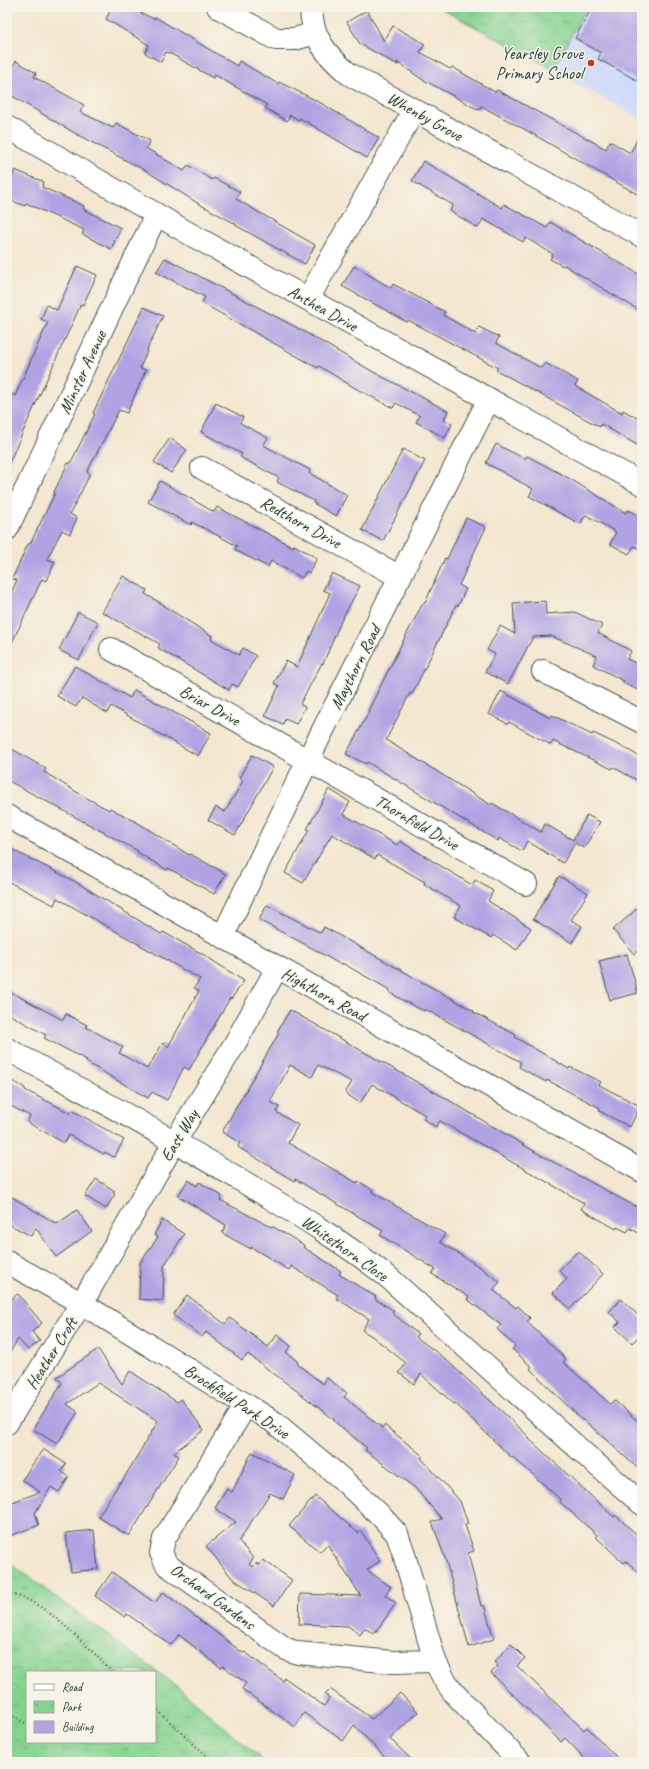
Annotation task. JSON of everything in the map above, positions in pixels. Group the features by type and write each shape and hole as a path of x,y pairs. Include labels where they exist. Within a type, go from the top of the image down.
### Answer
{"street":[{"path":"218,7 276,39 295,39 315,33"},
{"name":"Whenby Grove","path":"312,7 311,16 315,33 323,48 333,61 349,74 642,236"},
{"path":"308,299 414,110"},
{"name":"Anthea Drive","path":"8,129 156,215 642,484"},
{"name":"Minster Avenue","path":"7,529 156,215"},
{"name":"Maythorn Road","path":"223,936 308,760 489,399"},
{"name":"Redthorn Drive","path":"202,468 400,577"},
{"name":"Briar Drive","path":"111,649 308,760"},
{"path":"543,672 642,722"},
{"name":"Thornfield Drive","path":"308,760 526,885"},
{"name":"Highthorn Road","path":"7,816 223,936 277,968 642,1170"},
{"name":"East Way","path":"81,1303 175,1141 234,1045 277,968"},
{"name":"Whitethorn Close","path":"7,1049 175,1141 313,1223 353,1250 388,1277 642,1504"},
{"name":"Brockfield Park Drive","path":"7,1262 81,1303 274,1422 336,1474 380,1515 397,1534 435,1660 444,1680 454,1693 520,1762"},
{"name":"Heather Croft","path":"7,1423 81,1303"},
{"name":"Orchard Gardens","path":"246,1404 164,1538 161,1553 167,1565 286,1649 298,1653 393,1662 435,1660"}],"path":[{"path":"7,1595 22,1597 36,1604 86,1644 111,1671"},
{"path":"156,1709 213,1762"},
{"path":"7,1712 26,1723"}],"shaded area":[{"name":"Yearsley Grove Primary School","path":"438,7 642,7 642,120"}],"green space":[{"path":"438,7 586,7 554,69"},
{"path":"7,1561 177,1686 265,1762 7,1762"}],"building":[{"path":"112,7 128,7 154,19 155,17 237,66 239,61 278,84 279,82 319,102 379,138 367,158 300,118 299,120 290,115 287,121 265,108 267,105 215,75 213,78 173,55 166,52 161,62 145,53 149,45 106,19"},
{"path":"592,7 642,7 642,83 598,59 601,53 575,38"},
{"path":"367,10 384,41 393,26 425,44 420,52 450,69 452,67 495,92 497,90 606,149 610,141 630,153 642,131 642,197 524,129 481,106 479,110 420,78 397,62 398,65 360,44 347,22"},
{"path":"16,61 36,73 34,77 84,105 80,112 113,128 116,123 150,141 146,148 184,171 188,165 212,180 214,178 240,192 236,199 315,245 305,264 199,204 148,172 78,135 7,93 7,76"},
{"path":"423,161 502,208 504,204 547,228 550,222 642,276 642,312 564,265 563,266 550,259 553,254 526,238 523,242 483,219 478,228 450,211 453,205 412,181"},
{"path":"15,170 44,182 42,187 84,206 83,209 121,228 111,249 82,234 84,230 26,203 25,206 7,199 7,189"},
{"path":"165,258 303,331 375,373 448,411 444,420 452,424 445,438 416,422 420,416 396,403 393,408 202,303 205,297 156,272"},
{"path":"77,266 97,275 83,305 81,304 7,467 7,406 12,394 15,396 48,322 41,319 47,305 57,310"},
{"path":"354,266 391,288 393,284 445,312 443,315 476,334 479,327 499,337 496,343 541,368 545,363 578,381 575,386 622,413 623,410 642,421 642,448 601,424 600,427 496,370 498,368 408,320 407,322 342,286"},
{"path":"144,307 163,316 147,349 140,368 146,370 127,413 119,410 87,472 90,474 70,514 77,518 70,534 62,530 47,559 55,562 46,581 42,579 7,653 7,601 17,580 12,579 28,544 30,544 55,493 54,492 68,463 70,464 95,414 93,413"},
{"path":"216,403 243,417 240,423 268,438 263,445 310,470 309,473 347,495 336,516 313,503 314,501 277,482 279,478 240,457 242,454 201,432"},
{"path":"170,438 187,450 171,473 154,462"},
{"path":"496,444 525,459 527,456 565,476 626,513 628,510 642,517 642,550 634,546 629,554 610,544 616,532 586,515 580,524 529,496 533,489 486,463"},
{"path":"403,449 425,461 383,541 362,530"},
{"path":"160,481 214,512 217,507 317,558 309,573 306,571 302,578 271,561 268,567 235,550 237,546 217,535 192,522 191,525 148,502"},
{"path":"466,518 486,527 459,585 466,589 458,606 456,605 412,694 410,693 386,740 491,805 492,803 541,832 545,824 573,840 587,815 600,822 584,848 575,843 563,863 527,841 522,851 499,838 498,841 367,762 366,764 346,754 369,712 368,711 423,603 425,603 445,558 447,559"},
{"path":"332,573 360,586 341,621 323,664 322,663 300,704 305,707 296,724 285,719 283,724 265,716 279,686 274,683 286,661 297,667 330,593 323,590"},
{"path":"123,576 147,590 145,594 212,636 211,639 239,655 243,648 256,656 238,687 232,684 229,690 158,648 160,644 102,612"},
{"path":"545,601 546,614 575,612 602,625 598,633 631,651 627,659 642,666 642,692 623,683 624,681 593,665 597,656 551,636 533,637 508,684 485,672 495,654 487,650 500,626 515,634 513,603"},
{"path":"78,612 98,622 79,660 59,650"},
{"path":"75,666 130,698 134,690 211,733 198,756 111,706 107,713 82,698 76,707 57,696"},
{"path":"501,691 550,718 552,715 592,735 593,733 623,747 642,758 642,783 613,767 612,769 553,741 551,745 509,722 508,724 489,714"},
{"path":"7,746 46,769 44,772 83,796 138,823 189,855 190,854 226,874 214,894 168,868 167,870 137,852 138,851 7,780"},
{"path":"252,755 273,767 235,835 208,820 216,807 225,812 243,781 239,778"},
{"path":"329,789 350,802 343,814 397,845 400,841 472,885 475,880 493,891 488,901 531,928 517,950 493,935 491,938 454,917 461,906 424,884 425,882 377,855 375,859 332,834 303,883 285,873 309,830 307,829"},
{"path":"7,847 74,881 161,934 163,932 204,955 244,981 231,999 230,998 189,1070 184,1067 167,1100 152,1092 148,1098 86,1062 87,1060 44,1038 46,1035 7,1013 7,990 63,1020 66,1014 87,1025 86,1027 123,1047 119,1053 147,1069 163,1043 168,1047 199,991 194,988 200,979 57,898 54,905 7,881"},
{"path":"559,876 588,893 571,920 582,926 572,943 533,919"},
{"path":"642,904 642,947 634,954 613,930"},
{"path":"267,905 321,933 324,927 516,1035 515,1037 569,1069 570,1067 601,1082 599,1085 640,1106 630,1127 599,1111 600,1108 519,1067 521,1062 425,1009 424,1011 406,1002 389,992 390,990 342,963 341,965 259,920"},
{"path":"627,954 638,993 610,1000 599,961"},
{"path":"290,1010 452,1102 537,1153 642,1210 642,1235 630,1228 627,1232 617,1227 616,1229 581,1209 584,1203 440,1121 436,1127 423,1119 425,1115 372,1084 360,1103 345,1093 352,1082 318,1065 312,1077 290,1065 270,1102 279,1107 276,1112 298,1125 288,1143 357,1183 358,1181 373,1190 372,1192 445,1234 440,1242 480,1267 500,1282 493,1290 516,1308 518,1306 530,1318 527,1322 566,1359 563,1362 610,1404 614,1400 642,1425 642,1472 584,1420 583,1421 530,1369 532,1367 512,1349 515,1346 497,1329 501,1325 467,1299 469,1297 432,1274 435,1269 380,1235 383,1231 295,1179 294,1181 238,1147 240,1143 222,1132 279,1033 277,1032"},
{"path":"7,1078 25,1088 25,1090 70,1113 72,1110 124,1140 114,1157 105,1152 104,1154 69,1135 64,1143 27,1122 30,1116 7,1104"},
{"path":"96,1179 115,1191 113,1193 115,1194 106,1209 85,1196"},
{"path":"188,1180 197,1186 199,1182 222,1196 220,1200 271,1227 272,1226 304,1245 303,1247 341,1271 339,1274 376,1297 375,1299 394,1311 392,1313 418,1334 416,1337 443,1357 614,1517 615,1515 642,1539 642,1575 626,1561 624,1563 596,1537 597,1535 560,1502 561,1500 513,1457 512,1458 455,1403 454,1404 421,1374 414,1384 399,1373 406,1363 362,1330 369,1319 336,1298 338,1295 291,1266 289,1270 251,1247 251,1249 222,1233 226,1225 178,1196"},
{"path":"12,1197 57,1224 77,1210 92,1231 56,1257 36,1228 31,1236 7,1223 7,1205"},
{"path":"162,1220 184,1234 164,1266 163,1301 139,1299 140,1263 158,1237 154,1235"},
{"path":"578,1251 603,1274 570,1309 553,1293 567,1279 559,1270"},
{"path":"18,1294 42,1323 32,1332 40,1341 28,1350 18,1339 7,1357 7,1302"},
{"path":"187,1295 225,1324 230,1318 268,1347 277,1335 291,1346 286,1352 298,1362 297,1364 323,1384 327,1378 347,1393 344,1397 382,1428 384,1425 423,1456 421,1458 460,1501 468,1524 465,1525 474,1551 468,1553 481,1606 484,1605 494,1639 469,1647 446,1561 432,1522 442,1519 415,1488 365,1450 367,1448 334,1421 335,1420 248,1354 242,1360 206,1332 202,1337 173,1315"},
{"path":"621,1299 642,1319 642,1333 632,1343 615,1327 620,1322 609,1312"},
{"path":"98,1349 122,1384 130,1371 177,1402 181,1399 204,1430 173,1453 179,1456 129,1536 98,1517 120,1482 121,1483 158,1421 98,1383 67,1404 78,1412 57,1444 33,1429 62,1383 57,1377"},
{"path":"43,1449 66,1464 61,1471 69,1477 59,1492 51,1487 35,1513 39,1525 7,1537 7,1504 40,1492 22,1480"},
{"path":"252,1452 295,1475 283,1499 270,1493 239,1541 253,1558 249,1565 253,1567 257,1563 259,1566 263,1560 292,1580 274,1606 232,1578 206,1546 236,1522 215,1508 227,1489 232,1492"},
{"path":"315,1496 358,1533 361,1531 380,1561 367,1570 391,1587 385,1595 396,1603 374,1634 365,1628 360,1635 348,1626 299,1624 300,1594 361,1596 327,1544 320,1552 289,1526"},
{"path":"94,1530 98,1569 71,1572 66,1533"},
{"path":"112,1572 155,1603 163,1592 243,1653 245,1652 283,1681 285,1678 324,1706 329,1699 325,1694 330,1689 372,1719 400,1693 418,1712 390,1739 414,1762 389,1762 354,1725 343,1741 304,1713 295,1727 242,1689 246,1683 223,1666 221,1668 179,1635 171,1645 127,1614 125,1617 95,1596"},
{"path":"511,1644 525,1658 517,1666 584,1730 587,1727 621,1762 588,1762 565,1738 561,1742 491,1673 498,1666 494,1662"}],"place":[{"name":"Yearsley Grove Primary School","path":"591,63"}]}
